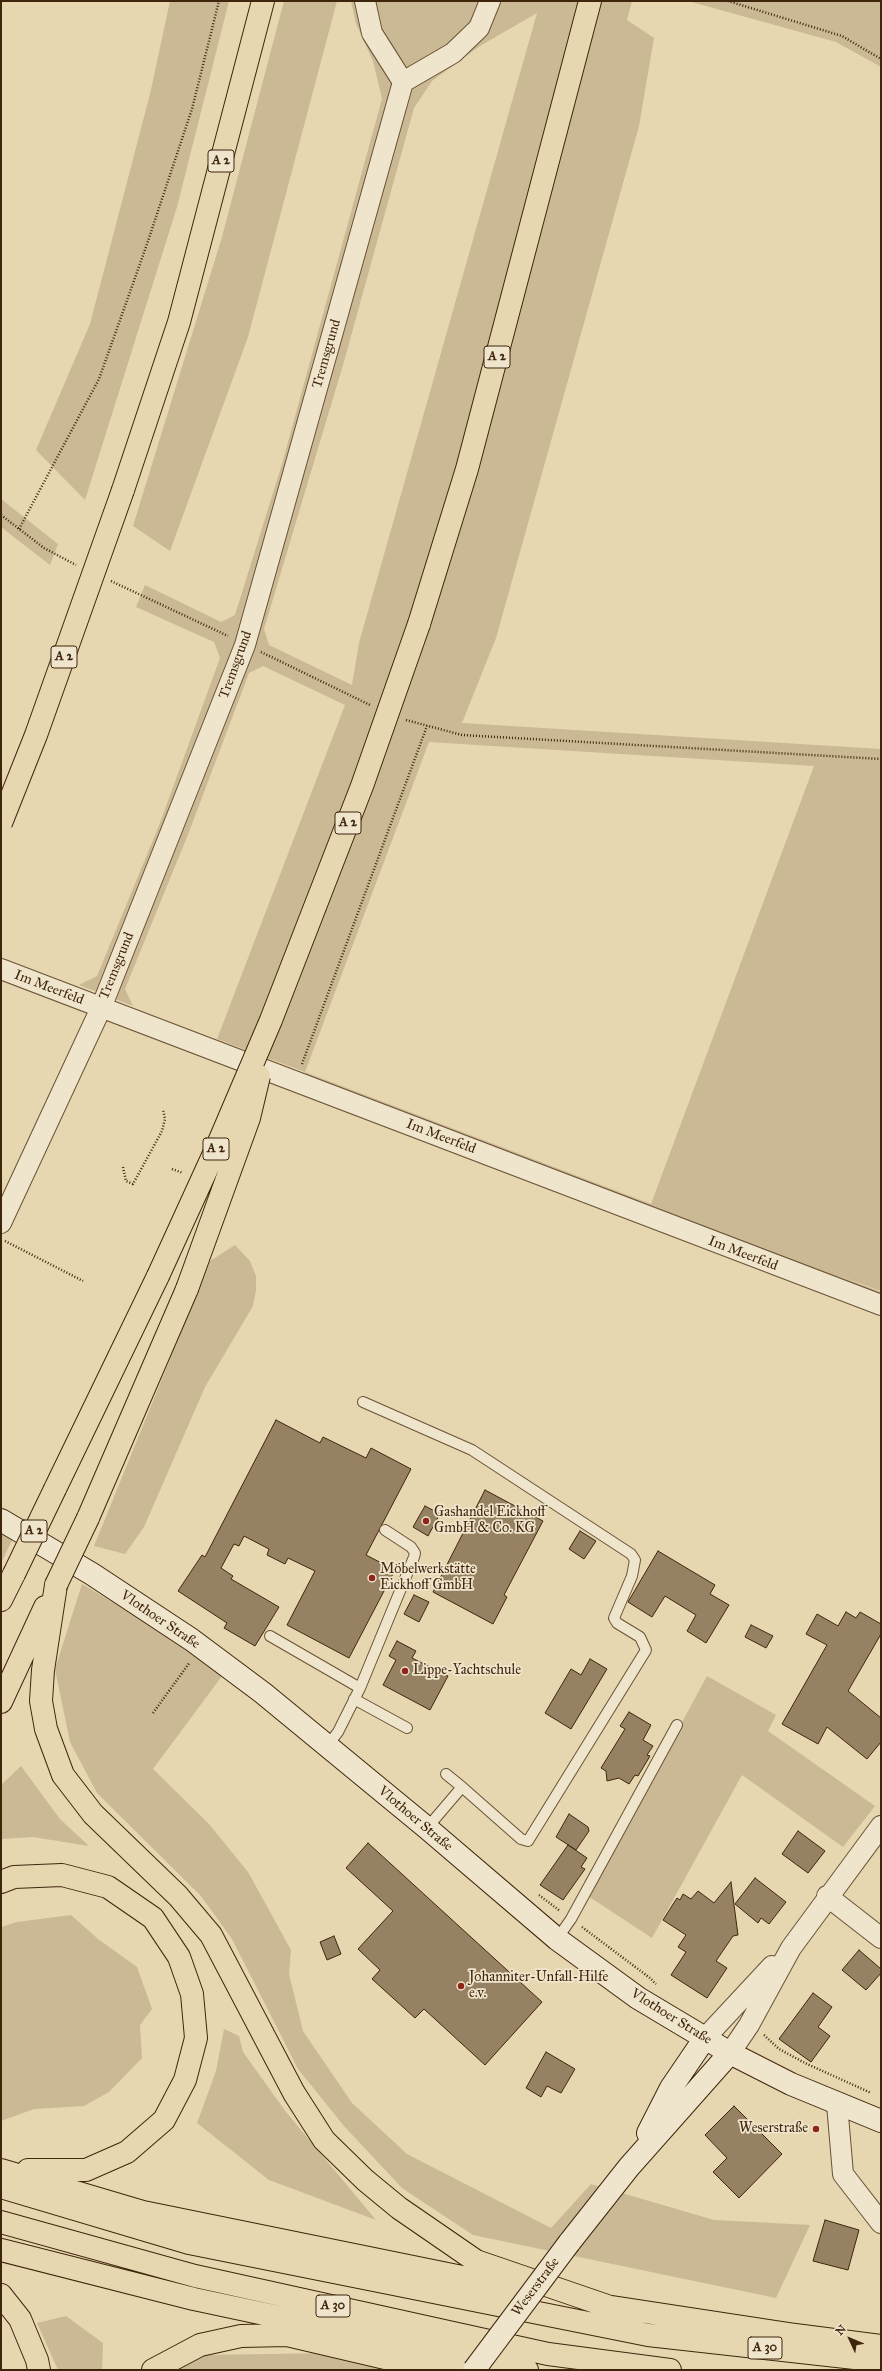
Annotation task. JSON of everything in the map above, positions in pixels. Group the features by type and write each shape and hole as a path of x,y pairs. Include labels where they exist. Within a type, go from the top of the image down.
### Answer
{"highway":[{"name":"A 2","path":"1,822 36,736 123,490 179,322 263,1"},
{"name":"A 2","path":"1,1600 158,1276 216,1149 271,1020 362,786 418,624 469,461 589,7"},
{"path":"1,1702 88,1518 186,1289 249,1118 271,1020"},
{"path":"56,1585 43,1670 41,1701 46,1729 63,1775 93,1814 178,1896 211,1935 294,2093 324,2140 365,2180 400,2208 476,2261 613,2308"},
{"path":"1,1882 14,1877 62,1875 108,1887 153,1918 179,1957 192,1994 196,2038 185,2080 164,2120 127,2152 86,2170 42,2171 1,2169"},
{"path":"1,2169 144,2212 613,2308 881,2346"},
{"name":"A 30","path":"1,2187 189,2243 640,2334 881,2361"},
{"name":"A 30","path":"1,2222 195,2276 540,2352 670,2370"},
{"path":"1,2250 194,2299 527,2370"},
{"path":"1,2295 20,2319 37,2360 39,2370"},
{"path":"153,2370 200,2345 241,2336 286,2335 432,2369 524,2370"}],"main road":[{"name":"Vlothoer Straße","path":"1,1520 92,1574 263,1693 427,1828 557,1939 638,1998 730,2053 837,2104 881,2121"},
{"name":"Weserstraße","path":"629,2167 671,2088 705,2038"},
{"name":"Weserstraße","path":"474,2370 568,2243 629,2167 730,2053"}],"street":[{"path":"365,1 372,33 403,82 453,53 478,28 490,1"},
{"name":"Tremsgrund","path":"1,1223 101,1008 245,645 403,82"},
{"name":"Im Meerfeld","path":"1,969 101,1008 296,1080 726,1247 881,1305"},
{"name":"Weserstraße","path":"730,2053 749,2025 790,1948 827,1896 881,1826"},
{"path":"827,1896 881,1938"},
{"name":"Weserstraße","path":"705,2038 790,1948"},
{"path":"837,2104 843,2174 881,2223"}],"lane":[{"path":"363,1402 472,1450 631,1554 635,1560 632,1576 614,1618 617,1622 640,1637 646,1650 528,1841 521,1839 446,1774"},
{"path":"327,1746 338,1732 360,1688 414,1557 415,1553 411,1547 385,1530"},
{"path":"270,1636 360,1688"},
{"path":"354,1699 407,1728"},
{"path":"557,1939 571,1919 677,1725"},
{"path":"427,1828 462,1787"}],"path":[{"path":"19,529 99,379 146,247 192,109 219,1"},
{"path":"728,1 842,36 881,59"},
{"path":"1,515 44,548 81,567"},
{"path":"109,580 371,705"},
{"path":"399,717 462,735 881,759"},
{"path":"296,1080 427,726"},
{"path":"123,1167 126,1181 133,1184 162,1131 166,1118 164,1110"},
{"path":"1,1239 83,1281"},
{"path":"153,1713 191,1661 203,1650"}],"shaded area":[{"path":"170,1 229,1 177,207 85,500 36,450 90,324 150,94"},
{"path":"284,1 337,1 248,337 170,551 133,526 222,237"},
{"path":"351,1 632,1 627,20 654,38 639,126 496,638 462,723 881,749 881,1291 834,1274 881,1292 881,1315 297,1092 305,1072 217,1039 345,705 263,666 249,673 189,832 125,989 133,1006 79,985 97,976 160,823 220,658 214,642 136,607 145,585 221,622 235,615 282,464 382,99 373,61 356,24","holes":["537,13 359,643 352,685 269,645 264,629 343,365 414,108 432,81 480,46","429,742 814,766 651,1204 305,1072"]},
{"path":"688,1 881,1 881,67 836,42"},
{"path":"1,499 58,544 50,565 1,527"},
{"path":"235,1245 250,1261 256,1276 256,1290 253,1306 205,1387 144,1527 125,1554 94,1546 210,1261"},
{"path":"1,1514 19,1526 1,1563"},
{"path":"82,1584 151,1625 222,1676 153,1769 209,1824 248,1872 291,1950 289,1974 303,2031 352,2103 407,2154 551,2228 591,2184 714,2220 810,2225 776,2298 473,2235 402,2188 344,2126 298,2069 232,1939 201,1896 97,1793 70,1742 55,1669"},
{"path":"707,1676 776,1715 768,1731 875,1806 843,1847 742,1775 652,1938 588,1896"},
{"path":"21,1766 60,1819 89,1846 33,1837 1,1839 1,1785"},
{"path":"71,1915 98,1939 137,1967 152,2009 140,2025 142,2058 109,2092 84,2106 34,2109 1,2121 1,1927 17,1922"},
{"path":"224,2029 239,2036 243,2052 286,2112 376,2220 269,2180 197,2123 216,2071"},
{"path":"66,2316 103,2343 102,2370 58,2370 37,2323"},
{"path":"332,2353 406,2370 180,2370 205,2355"}],"building":[{"path":"276,1420 320,1443 323,1437 366,1458 371,1448 411,1469 366,1555 395,1570 349,1658 287,1625 315,1571 288,1558 285,1564 267,1555 269,1549 244,1536 239,1546 234,1544 221,1568 233,1576 231,1579 279,1607 255,1646 224,1628 227,1623 178,1591 202,1555 205,1557"},
{"path":"485,1490 543,1521 504,1595 507,1597 493,1624 433,1592"},
{"name":"Gashandel Eickhoff GmbH & Co. KG","path":"425,1506 440,1514 428,1536 413,1527"},
{"path":"580,1531 596,1541 584,1559 569,1549"},
{"path":"658,1551 715,1585 710,1594 729,1605 706,1643 687,1631 696,1615 665,1596 652,1617 628,1602"},
{"path":"414,1595 429,1602 419,1622 404,1614"},
{"path":"846,1612 856,1618 860,1612 881,1624 881,1634 848,1691 881,1718 881,1742 867,1759 827,1727 818,1744 782,1724 827,1645 806,1634 817,1614 838,1626"},
{"path":"751,1625 773,1636 766,1648 745,1637"},
{"path":"397,1641 416,1651 412,1658 448,1676 430,1710 383,1685 396,1660 389,1656"},
{"path":"590,1659 607,1669 571,1729 545,1713 571,1669 581,1675"},
{"path":"629,1712 651,1725 643,1740 653,1746 647,1755 650,1756 638,1776 635,1775 629,1784 619,1778 607,1781 606,1771 601,1768 625,1729 620,1726"},
{"path":"569,1814 588,1827 589,1831 576,1850 556,1837"},
{"path":"798,1831 825,1851 808,1873 782,1854"},
{"name":"Johanniter-Unfall-Hilfe e.v.","path":"368,1843 542,2002 485,2065 424,2009 415,2018 372,1979 380,1970 358,1949 393,1911 346,1868"},
{"path":"568,1845 587,1858 581,1867 585,1869 563,1900 540,1885"},
{"path":"755,1878 786,1902 769,1924 761,1918 758,1923 735,1904"},
{"path":"731,1882 738,1935 733,1936 716,1961 727,1968 707,1998 671,1975 686,1952 678,1947 686,1935 663,1920 677,1898 680,1900 683,1894 691,1899 698,1891 714,1903"},
{"path":"334,1936 341,1954 327,1960 320,1942"},
{"path":"859,1950 881,1969 881,1973 866,1990 842,1970"},
{"path":"813,1993 832,2007 818,2027 830,2036 811,2062 779,2039"},
{"path":"546,2052 575,2069 561,2093 547,2086 541,2097 526,2088"},
{"path":"734,2106 782,2154 739,2198 713,2172 727,2158 705,2135"},
{"path":"825,2220 859,2230 848,2270 813,2261"}],"place":[{"name":"Gashandel Eickhoff GmbH & Co. KG","path":"426,1521"},
{"name":"Möbelwerkstätte Eickhoff GmbH","path":"372,1578"},
{"name":"Lippe-Yachtschule","path":"405,1671"},
{"name":"Johanniter-Unfall-Hilfe e.v.","path":"461,1986"},
{"name":"Weserstraße","path":"816,2129"}]}
